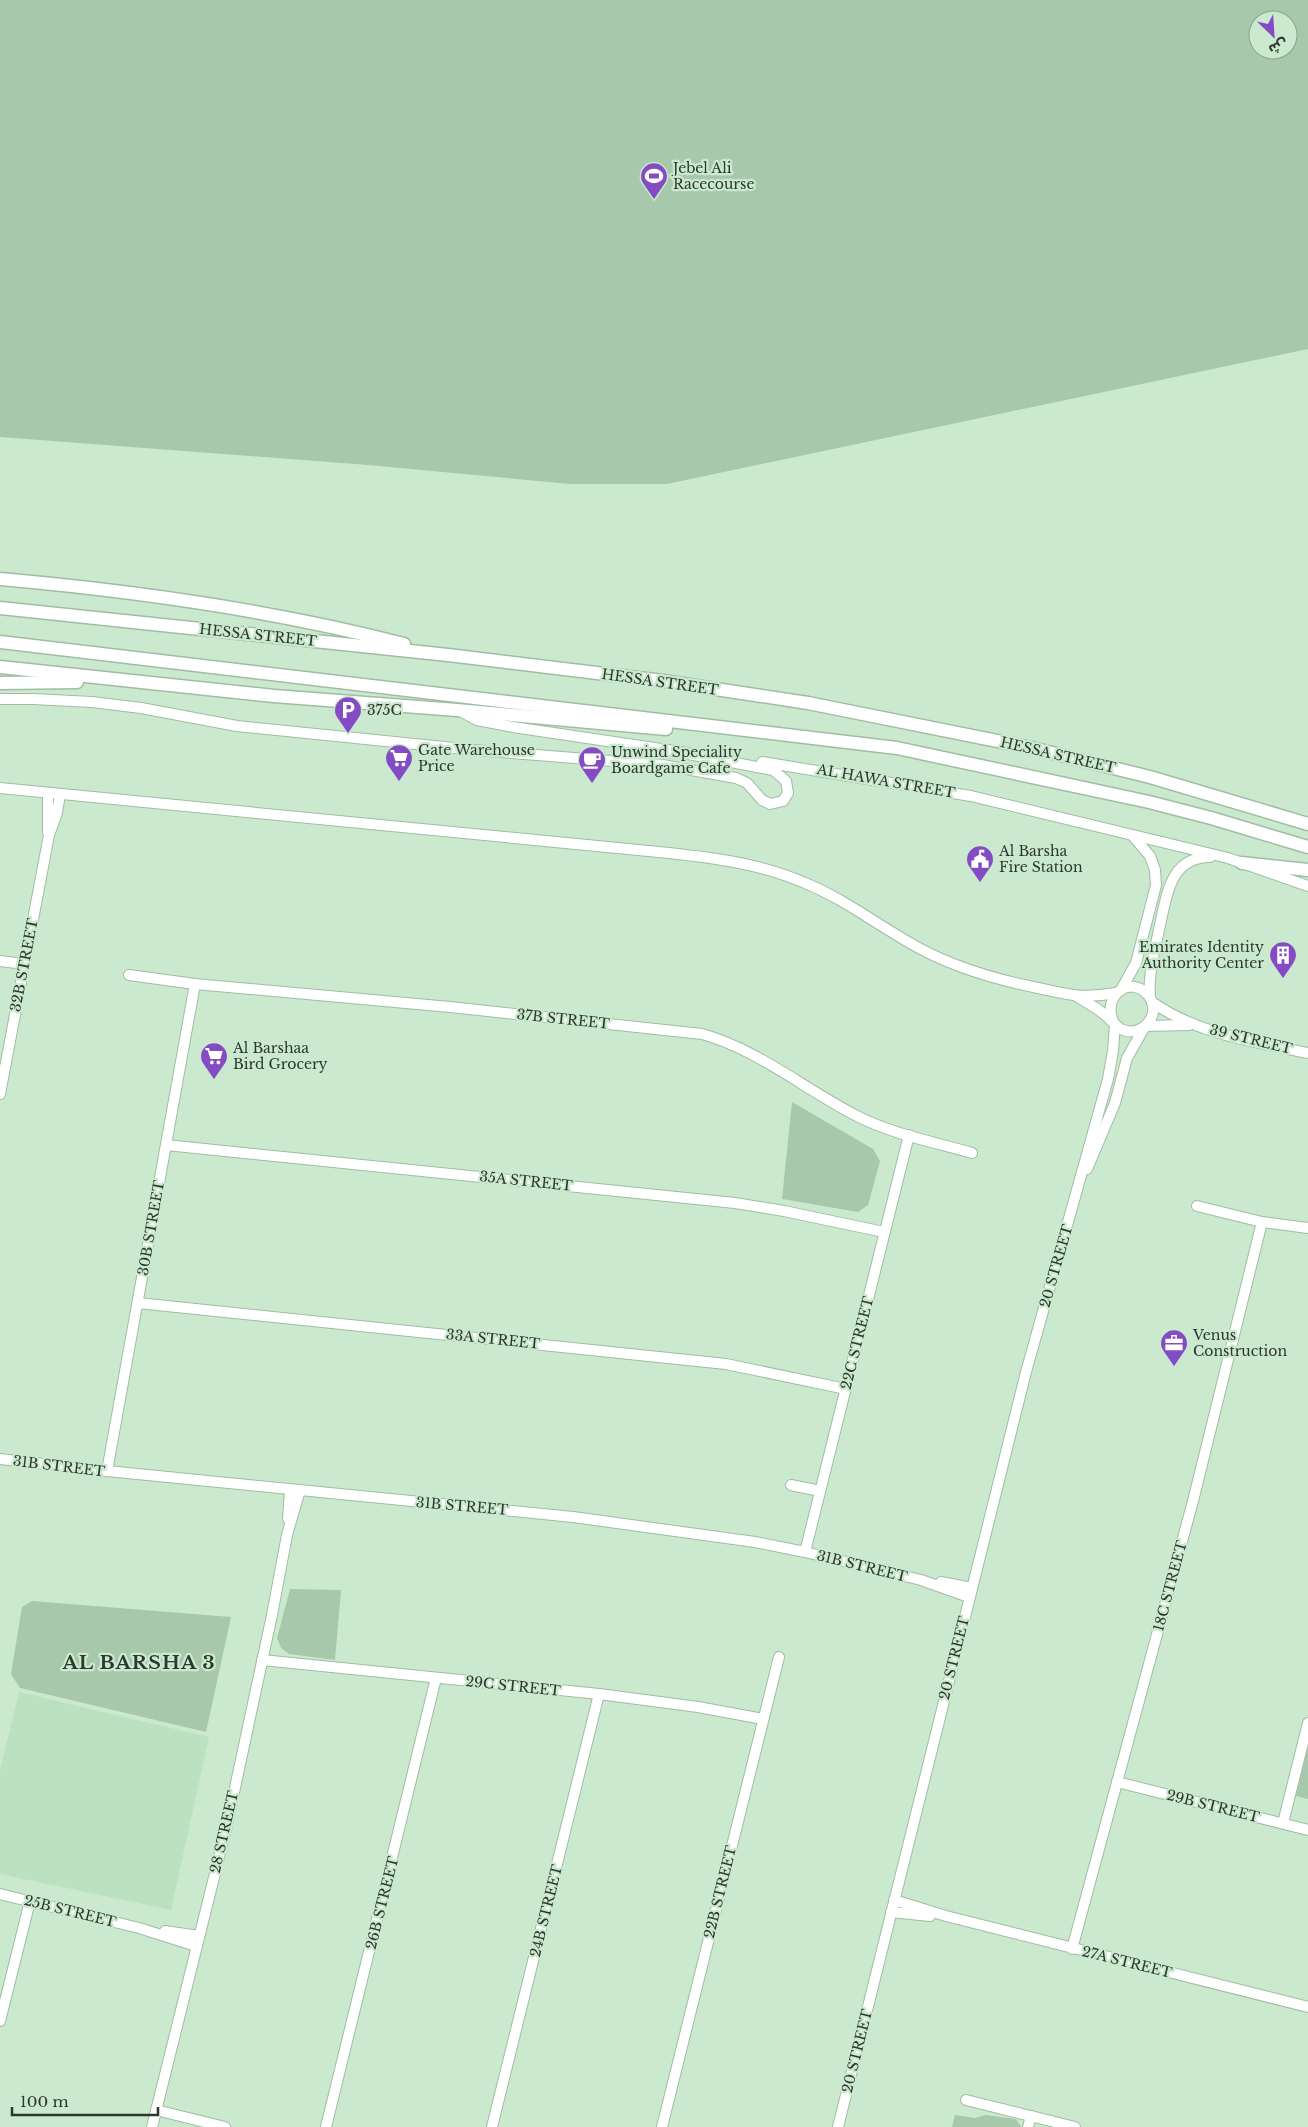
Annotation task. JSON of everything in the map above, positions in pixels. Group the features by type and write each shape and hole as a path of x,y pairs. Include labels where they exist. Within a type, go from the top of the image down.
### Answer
{"main road":[{"path":"0,579 124,592 236,609 344,630 448,655"},
{"name":"HESSA STREET","path":"0,608 448,655 753,694 976,736 1150,778 1308,824"},
{"name":"HESSA STREET","path":"0,642 897,748 1148,802 1211,818 1308,848"},
{"path":"0,667 118,680"},
{"path":"0,683 61,683 118,680"},
{"name":"HESSA STREET","path":"118,680 274,696 457,710 695,732 753,732"},
{"path":"1242,863 1308,870"}],"street":[{"path":"0,699 62,700 122,705 237,726 474,750 663,765 736,778 747,783 762,800 770,804 783,801 788,794 786,780 773,770 683,753"},
{"name":"AL HAWA STREET","path":"457,710 477,720 495,724 683,753 709,754 800,767 971,796 1228,858 1308,886"},
{"path":"0,788 669,853 744,864 790,877 821,890 910,944 949,963 1002,980 1073,995 1097,996 1134,988 1144,991 1151,1000"},
{"name":"32B STREET","path":"48,792 49,835"},
{"name":"32B STREET","path":"0,1094 49,835 57,813 60,794"},
{"path":"1114,1023 1109,1010 1110,1004 1136,963 1156,885 1155,870 1150,856 1132,835"},
{"path":"1073,995 1094,1006 1127,1031 1136,1031 1145,1026 1153,1015 1150,968 1169,885 1176,873 1190,861 1200,857 1228,858"},
{"path":"0,962 24,964"},
{"name":"37B STREET","path":"129,976 702,1034 736,1047 857,1116 883,1127 972,1153"},
{"name":"30B STREET","path":"107,1471 195,984"},
{"name":"39 STREET","path":"1151,1000 1173,1015 1195,1025 1308,1053"},
{"name":"20 STREET","path":"838,2127 1026,1372 1110,1071 1114,1023"},
{"name":"39 STREET","path":"1145,1026 1195,1025"},
{"name":"20 STREET","path":"1078,1191 1111,1114 1127,1058 1145,1026"},
{"name":"22C STREET","path":"805,1552 909,1135"},
{"name":"35A STREET","path":"166,1145 743,1204 884,1232"},
{"path":"1197,1206 1262,1222 1308,1228"},
{"name":"18C STREET","path":"1072,1949 1193,1502 1262,1222"},
{"name":"33A STREET","path":"138,1303 726,1364 846,1388"},
{"name":"31B STREET","path":"0,1459 573,1517 755,1542 805,1552 971,1592"},
{"path":"792,1485 820,1492"},
{"name":"28 STREET","path":"152,2127 225,1831 262,1660 295,1490"},
{"name":"22B STREET","path":"662,2127 778,1657"},
{"name":"29C STREET","path":"262,1660 600,1694 698,1707 763,1719"},
{"name":"26B STREET","path":"326,2127 436,1678"},
{"name":"24B STREET","path":"492,2127 600,1694"},
{"path":"1284,1824 1308,1723"},
{"name":"29B STREET","path":"1117,1782 1308,1830"},
{"name":"25B STREET","path":"0,1894 197,1941"},
{"name":"27A STREET","path":"894,1900 946,1916 1072,1949 1308,2008"},
{"path":"0,2021 30,1901"},
{"name":"27A STREET","path":"892,1912 946,1916"},
{"path":"966,2100 1075,2127"},
{"path":"156,2110 225,2127"},
{"path":"1028,2127 1031,2116"}],"shaded area":[{"name":"Jebel Ali Racecourse","path":"0,0 1308,0 1308,349 667,484 570,484 368,465 0,437"},
{"path":"792,1102 873,1149 880,1161 868,1205 858,1212 782,1199"},
{"path":"290,1589 341,1590 335,1660 289,1654 281,1648 277,1638"},
{"path":"32,1601 231,1617 206,1732 20,1688 11,1674 22,1607"},
{"path":"19,1692 209,1737 171,1910 0,1874 0,1770"},
{"path":"1308,1746 1308,1799 1296,1796"},
{"path":"955,2115 975,2118 985,2115 1016,2119 1021,2127 952,2127"}],"place":[{"name":"Jebel Ali Racecourse","path":"654,200"},
{"name":"375C","path":"348,734"},
{"name":"Gate Warehouse Price","path":"399,782"},
{"name":"Unwind Speciality Boardgame Cafe","path":"592,784"},
{"name":"Al Barsha Fire Station","path":"980,883"},
{"name":"Emirates Identity Authority Center","path":"1283,979"},
{"name":"Al Barshaa Bird Grocery","path":"214,1080"},
{"name":"Venus Construction","path":"1174,1367"}],"district":[{"name":"AL BARSHA 3","path":"139,1662"}]}
